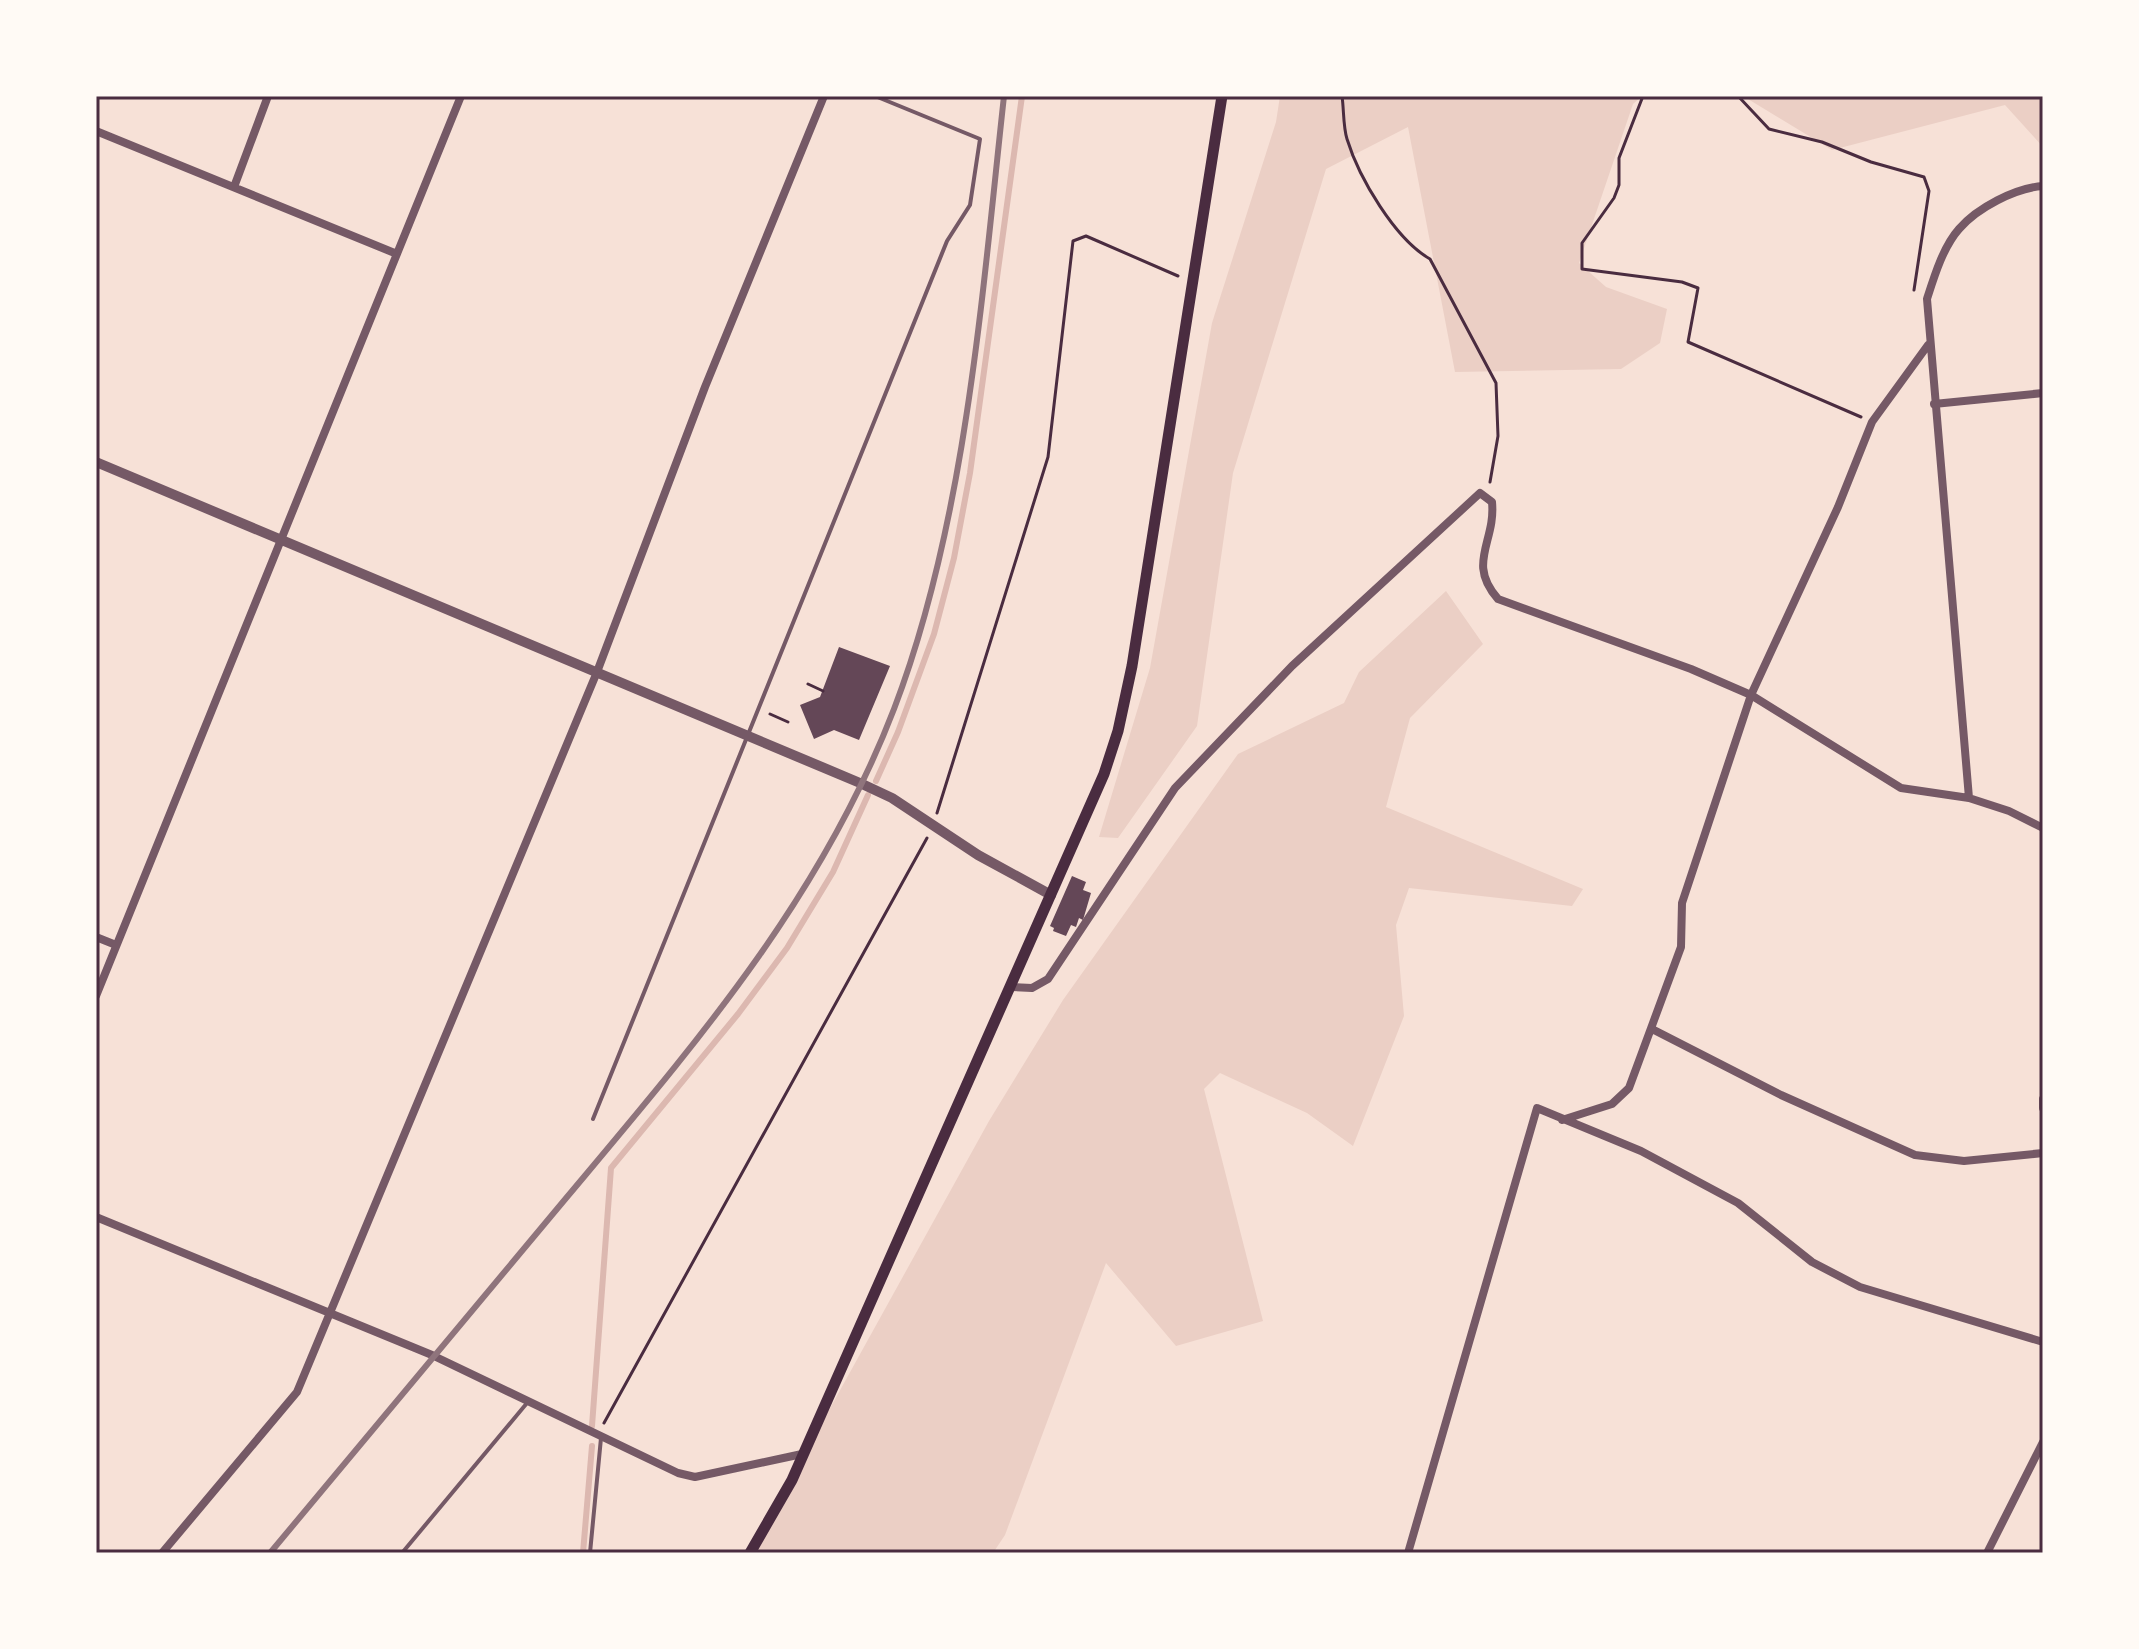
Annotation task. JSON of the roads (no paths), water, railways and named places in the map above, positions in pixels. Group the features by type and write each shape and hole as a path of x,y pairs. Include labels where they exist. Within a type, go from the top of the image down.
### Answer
{"main road":[{"path":"750,1553 770,1524 802,1454 1104,774 1121,718 1142,605 1222,96"}],"street":[{"path":"234,187 268,96"},
{"path":"96,996 461,96"},
{"path":"162,1553 297,1392 597,672 705,387 824,96"},
{"path":"96,131 397,254"},
{"path":"1969,798 1928,345 1927,299 1958,230 1997,202 2027,187 2043,186"},
{"path":"1562,1120 1612,1104 1629,1088 1681,947 1682,903 1751,695 1838,507 1872,422 1928,345"},
{"path":"1934,404 2043,393"},
{"path":"96,462 749,735 892,798 978,855 1051,895"},
{"path":"1011,987 1032,988 1048,979 1175,788 1292,666 1480,493 1492,502 1494,517 1483,559 1484,583 1498,599 1691,669 1751,695 1901,788 1969,798 2009,811 2043,828"},
{"path":"96,937 116,945"},
{"path":"1652,1029 1781,1095 1915,1155 1964,1161 2043,1153"},
{"path":"2043,1099 2043,1108"},
{"path":"1408,1553 1537,1108 1641,1151 1738,1203 1812,1262 1860,1287 2043,1342"},
{"path":"96,1217 434,1356 601,1438 695,1477 802,1454"},
{"path":"1987,1553 2043,1442"}],"lane":[{"path":"593,1119 947,241 970,205 980,139 875,96"},
{"path":"402,1553 529,1402"},
{"path":"590,1553 601,1438"}],"waterway":[{"path":"876,781 898,732 934,634 954,558 970,473 1022,96"},
{"path":"592,1426 611,1168 738,1014 787,948 833,872 868,795"},
{"path":"583,1553 592,1446"}],"railway":[{"path":"270,1553 708,1025 792,906 830,844 864,778 894,709 918,637 955,485 979,328 1004,96"}]}
